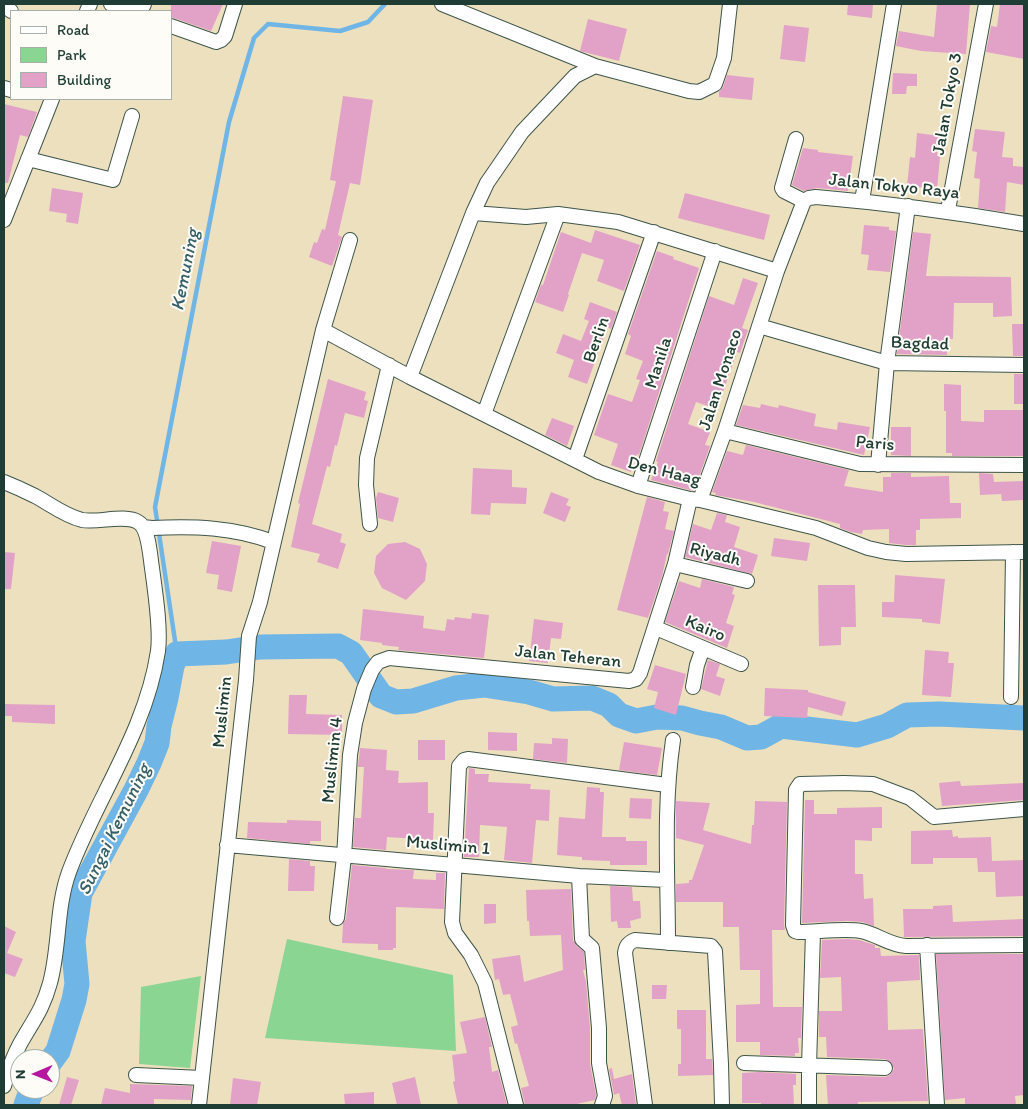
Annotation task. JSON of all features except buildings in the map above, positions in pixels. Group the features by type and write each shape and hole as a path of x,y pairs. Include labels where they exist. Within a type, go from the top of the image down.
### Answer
{"street":[{"path":"111,4 129,10"},
{"path":"172,26 216,42 225,36 235,4"},
{"path":"442,4 595,66 699,92 715,84 724,58 730,4"},
{"path":"862,201 894,4"},
{"name":"Jalan Tokyo 3","path":"948,210 986,4"},
{"path":"410,377 473,213 488,182 522,132 575,76 595,66"},
{"path":"4,220 49,100"},
{"path":"28,159 114,180 132,116"},
{"path":"796,138 782,188 784,191 804,201"},
{"name":"Jalan Tokyo Raya","path":"778,271 804,201 809,198 816,197 948,210 1024,224"},
{"path":"878,465 887,364 908,206"},
{"path":"473,213 526,217 558,214 618,222 778,271"},
{"path":"484,414 558,214"},
{"name":"Berlin","path":"575,459 654,232"},
{"name":"Muslimin","path":"199,1105 246,680 249,636 260,602 323,330 350,240"},
{"name":"Manila","path":"638,486 715,251"},
{"name":"Jalan Monaco","path":"695,500 725,430 758,326 778,271"},
{"name":"Bagdad","path":"758,326 887,364 1024,365"},
{"name":"Den Haag","path":"323,330 410,377 599,472 638,486 816,528 868,548 886,552 906,554 1019,552"},
{"path":"370,524 366,485 367,458 389,365"},
{"name":"Paris","path":"725,430 860,464 1024,464"},
{"path":"4,482 82,520 125,519 138,521 147,528 204,526 237,531 273,542"},
{"name":"Jalan Teheran","path":"372,670 378,662 389,658 629,681 636,679 640,673 656,628 695,500"},
{"path":"4,1086 9,1067 20,1044 43,1006 57,952 63,891 70,869 130,744 149,694 158,649 156,601 147,528"},
{"path":"1011,697 1019,552"},
{"name":"Riyadh","path":"675,564 747,581"},
{"name":"Kairo","path":"656,628 741,664"},
{"path":"693,687 697,665 703,648"},
{"name":"Muslimin 4","path":"337,918 344,857 350,756 355,723 364,689 372,670"},
{"path":"668,943 666,880 667,785 673,740"},
{"path":"516,1105 485,983 471,955 453,929 459,766 464,760 468,759 667,785"},
{"path":"1024,809 934,817 910,798 873,784 800,784 796,790 793,925 795,931 858,930 876,935 897,946 1024,944"},
{"name":"Muslimin 1","path":"227,845 344,857 578,876 666,880"},
{"path":"578,876 582,939 592,948 599,1028 598,1056 605,1096 602,1105"},
{"path":"810,1105 809,1066 813,932"},
{"path":"645,1105 625,953 629,942 635,940 712,946 715,951 722,1105"},
{"path":"927,945 938,1105"},
{"path":"744,1063 885,1068"},
{"path":"136,1075 202,1078"}],"green space":[{"path":"287,939 453,975 456,1051 265,1038"},
{"path":"201,976 190,1068 139,1064 141,987"}],"waterway":[{"name":"Kemuning","path":"177,654 155,507 229,122 254,38 268,24 340,31 368,22 385,4"},
{"path":"59,1049 77,984 73,941 80,893 149,763 157,743 172,666 177,654 226,652 260,647 338,646 351,653 381,696 396,702 413,701 456,688 484,685 529,692 553,699 592,698 609,705 619,715 636,721 657,717 682,718 721,727 747,738 761,737 781,726 857,735 887,726 907,715 939,714 1024,718"},
{"name":"Sungai Kemuning","path":"26,1105 28,1099"}]}
